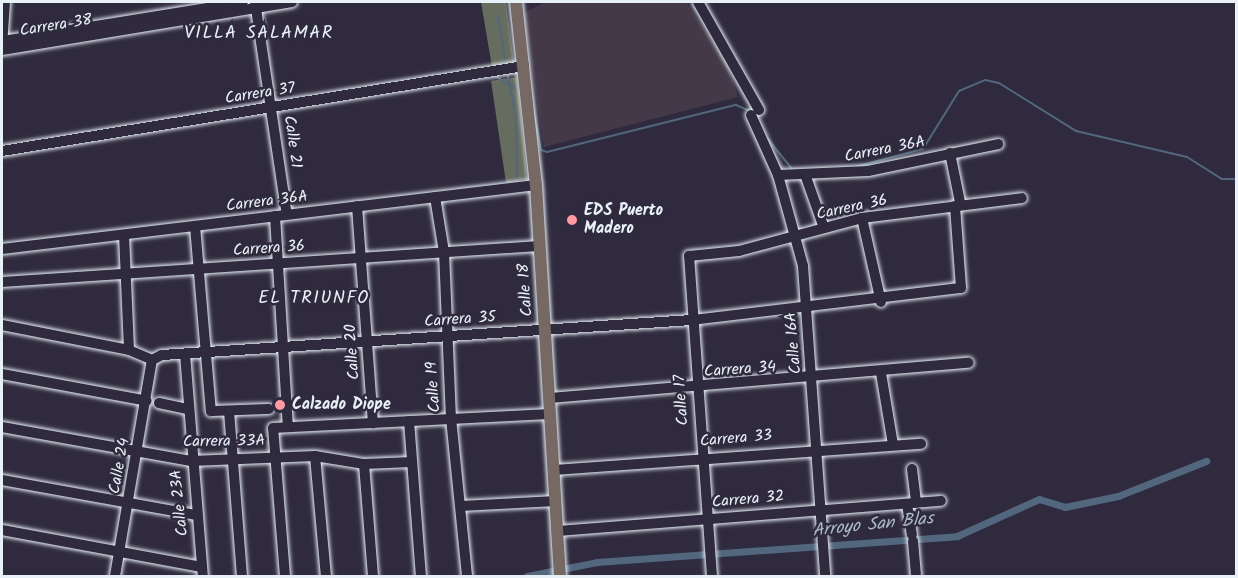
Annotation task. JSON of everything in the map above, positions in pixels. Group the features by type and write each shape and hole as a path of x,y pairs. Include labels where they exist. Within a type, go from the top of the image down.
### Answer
{"main road":[{"name":"Calle 18","path":"516,2 536,185 560,575"}],"street":[{"path":"2,57 5,2"},
{"name":"Carrera 38","path":"107,28 243,2"},
{"name":"Carrera 38","path":"2,45 256,4 292,2"},
{"name":"Calle 16A","path":"698,2 755,112 778,175 797,238 812,380 825,576"},
{"name":"Calle 21","path":"256,4 287,215"},
{"name":"Carrera 37","path":"2,151 524,66"},
{"name":"Carrera 36A","path":"778,175 806,177 998,144"},
{"path":"950,153 958,204"},
{"path":"806,177 824,228"},
{"name":"Carrera 36A","path":"2,249 536,185"},
{"name":"Calle 19","path":"435,197 444,252 451,418 467,576"},
{"name":"Carrera 36","path":"689,256 797,238 862,218 958,204 1022,198"},
{"name":"Carrera 35","path":"152,360 206,352 692,320 881,302 961,288 958,204"},
{"name":"Calle 20","path":"357,207 373,423"},
{"path":"275,216 281,348 288,426"},
{"path":"862,218 881,302"},
{"path":"195,226 211,411 269,409"},
{"path":"124,235 129,350"},
{"name":"Carrera 36","path":"2,282 539,246"},
{"name":"Calle 17","path":"689,256 696,388 712,576"},
{"path":"2,325 129,350 152,360"},
{"name":"Calle 23A","path":"185,354 190,461 202,572"},
{"name":"Calle 24","path":"115,576 138,451 153,402 152,360"},
{"name":"Carrera 34","path":"549,398 812,380 969,363"},
{"path":"881,373 893,445"},
{"path":"2,374 188,409"},
{"path":"229,411 242,576"},
{"path":"285,576 273,428 550,414"},
{"path":"409,421 421,576"},
{"name":"Carrera 33A","path":"2,427 190,461 315,456 364,464 412,462"},
{"name":"Carrera 33","path":"554,470 817,447 921,444"},
{"path":"315,456 326,576"},
{"path":"364,464 373,576"},
{"path":"912,469 912,538 916,576"},
{"path":"2,480 197,515"},
{"path":"461,506 556,501"},
{"name":"Carrera 32","path":"558,531 941,501"},
{"path":"2,530 120,551 202,572"}],"shaded area":[{"path":"545,2 686,2 727,63 738,97 544,147 524,13"}],"green space":[{"path":"481,2 506,2 514,63 492,67"},
{"path":"517,77 527,179 506,183 491,81"}],"waterway":[{"path":"498,15 506,66"},
{"path":"507,71 516,117 517,184"},
{"path":"492,74 522,93"},
{"path":"858,166 923,149 959,91 985,80 999,83 1076,131 1187,157 1222,179 1236,179"},
{"path":"530,92 541,150 547,152 736,105 752,112"},
{"path":"767,138 793,170"},
{"name":"Arroyo San Blas","path":"527,576 597,562 957,536 1039,499 1065,507 1118,496 1206,461"}],"place":[{"name":"EDS Puerto Madero","path":"572,220"},
{"name":"Calzado Diope","path":"280,405"}],"district":[{"name":"VILLA SALAMAR","path":"259,34"},
{"name":"EL TRIUNFO","path":"314,299"}]}
